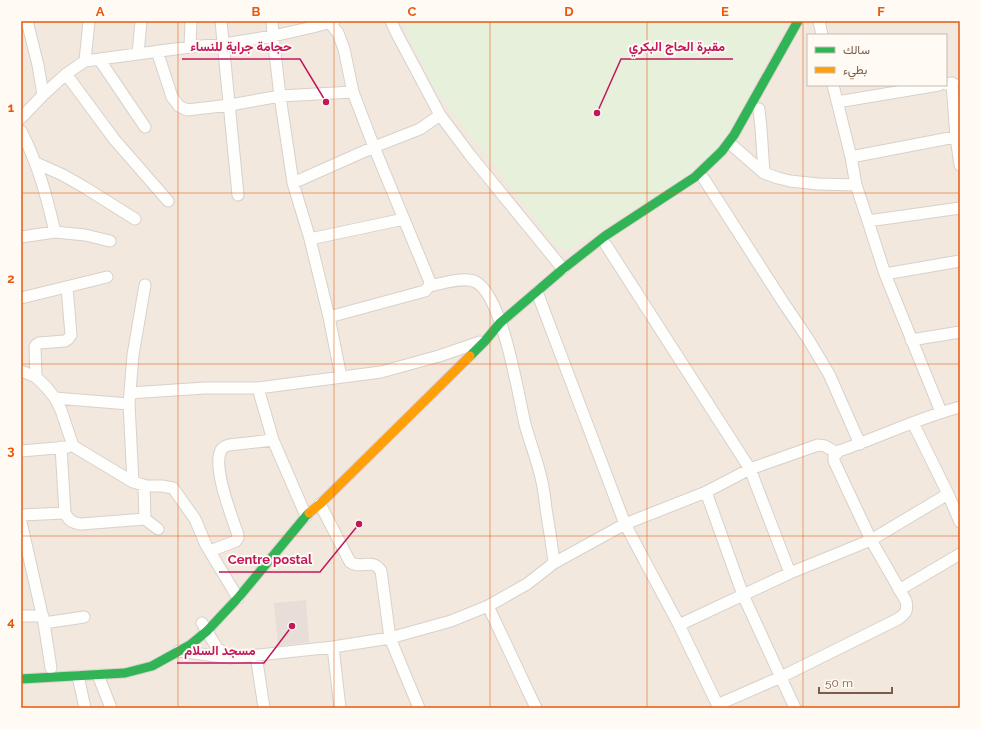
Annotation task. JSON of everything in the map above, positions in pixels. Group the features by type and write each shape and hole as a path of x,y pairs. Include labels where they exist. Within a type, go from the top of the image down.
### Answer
{"main road":[{"path":"21,679 125,673 152,666 179,644 205,627 238,598 306,516 320,504 485,341 500,323 604,236 695,177 722,151 734,135 798,21"},
{"path":"563,269 606,245 684,195 704,179 734,147 752,122 806,21"},
{"path":"55,668 136,664 179,644 190,645 205,627"}],"street":[{"path":"28,21 43,95"},
{"path":"85,61 89,21"},
{"path":"138,54 141,21"},
{"path":"190,21 190,47"},
{"path":"221,21 238,195"},
{"path":"272,21 280,96 293,183 310,240 329,317 341,377"},
{"path":"391,21 440,115 470,155 563,269"},
{"path":"819,21 822,34"},
{"path":"21,118 66,74 85,61 224,44 273,36 332,22 344,49 353,92 430,282 429,286"},
{"path":"157,51 172,97 179,106 187,110 230,105 280,96 353,92"},
{"path":"99,59 145,127"},
{"path":"66,74 114,139 168,200"},
{"path":"953,83 960,165"},
{"path":"833,86 851,157 856,186 885,274 941,412"},
{"path":"837,102 933,86"},
{"path":"758,109 761,128 764,173"},
{"path":"293,183 374,147 420,129 440,115"},
{"path":"21,131 36,163 50,207 55,232"},
{"path":"851,157 958,137"},
{"path":"734,147 764,173 790,181 856,186"},
{"path":"36,163 79,184 135,219"},
{"path":"704,179 808,339 829,374 860,444"},
{"path":"868,221 960,208"},
{"path":"310,240 404,219"},
{"path":"21,237 55,232 85,235 110,241"},
{"path":"606,245 750,469 790,573"},
{"path":"885,274 960,261"},
{"path":"21,298 107,277"},
{"path":"329,317 425,290 429,286 460,280 477,282 483,288 489,295 508,348 529,437 542,482 554,563"},
{"path":"133,482 130,398 133,355 146,286"},
{"path":"36,377 36,345 39,343 65,341 71,335 67,287"},
{"path":"537,292 625,524 679,625 718,706 781,677 904,614 907,606 906,601 871,540 834,461 834,456 837,453 941,412 960,407"},
{"path":"911,340 960,332"},
{"path":"55,398 130,398 205,388 258,388 381,372 439,356 485,341"},
{"path":"21,371 36,377 55,398 61,410 73,446"},
{"path":"258,388 273,440 306,516"},
{"path":"913,423 960,522"},
{"path":"210,551 236,541 238,538 225,497 220,475 219,463 222,449 228,444 273,440"},
{"path":"179,644 230,658 333,647 390,638 450,621 488,606 527,584 554,563 625,524 706,492 750,469 818,445 825,446 837,453"},
{"path":"21,451 73,446 133,482 147,486 173,488 195,519 206,545 238,598"},
{"path":"61,447 64,513 67,518 73,523 78,524 145,519 158,529"},
{"path":"144,485 145,519"},
{"path":"706,492 743,595 794,708"},
{"path":"679,625 790,573 871,540 948,494"},
{"path":"320,504 350,562 357,566 374,564 381,571 390,638 419,708"},
{"path":"21,515 64,513"},
{"path":"21,522 55,668"},
{"path":"900,590 960,554"},
{"path":"488,606 536,708"},
{"path":"21,616 44,620 84,617"},
{"path":"205,627 217,648 230,658"},
{"path":"333,647 340,708"},
{"path":"256,655 264,708"},
{"path":"98,675 111,708"},
{"path":"78,676 85,708"}],"shaded area":[{"path":"21,21 960,21 960,708 21,708"}],"green space":[{"path":"404,21 787,21 728,137 699,168 569,250 559,250 435,90 406,32"}],"building":[{"path":"306,600 309,642 278,646 274,603"}],"traffic: fast":[{"path":"470,356 500,323 563,269 605,236 695,177 722,151 734,135 798,21"},
{"path":"21,679 125,673 152,666 190,645 207,631 238,598 309,513"}],"traffic: slow":[{"path":"309,513 320,504 470,356"}],"place":[{"name":"حجامة جراية للنساء","path":"326,102"},
{"name":"مقبرة الحاج البكري","path":"597,113"},
{"name":"Centre postal","path":"359,524"},
{"name":"مسجد السلام","path":"292,626"}]}
